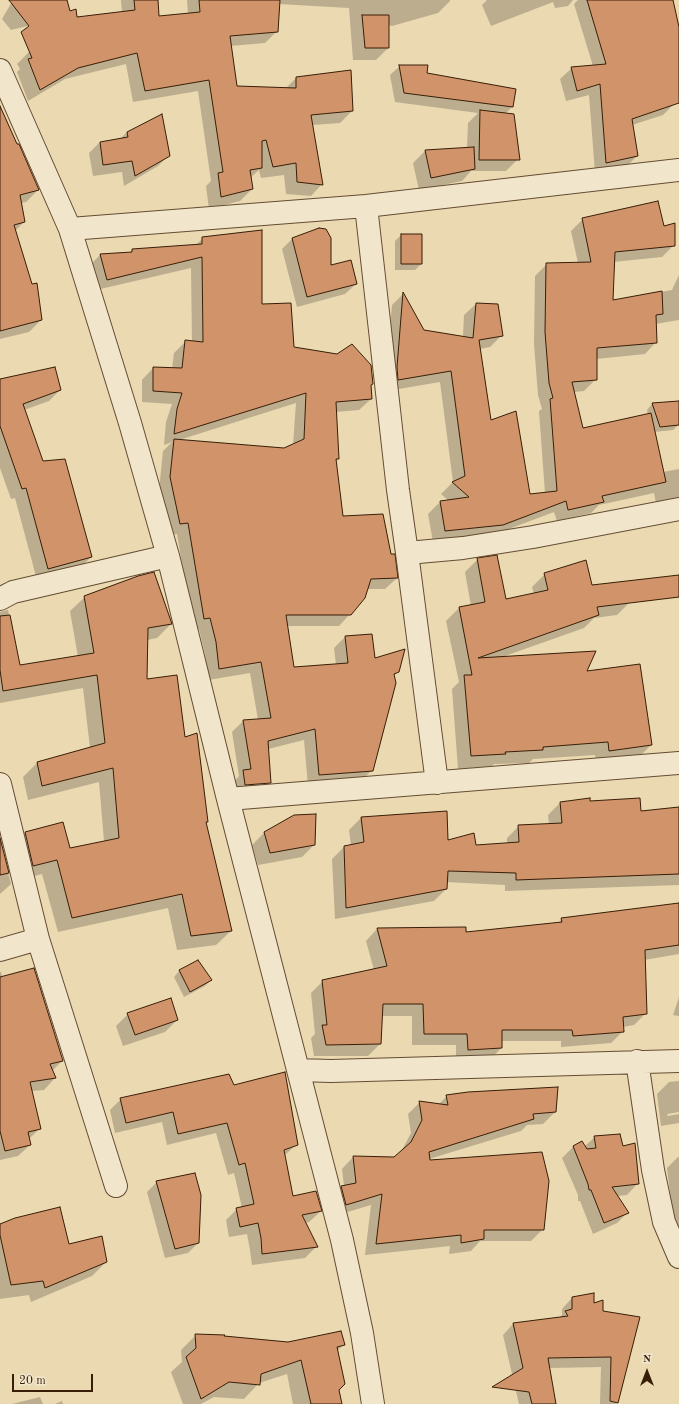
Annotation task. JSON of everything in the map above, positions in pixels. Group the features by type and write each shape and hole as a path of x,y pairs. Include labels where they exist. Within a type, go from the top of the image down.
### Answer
{"street":[{"path":"0,70 70,229 130,423 168,556 228,800 342,1240 362,1333 373,1404"},
{"path":"70,229 366,206 679,170"},
{"path":"366,206 398,490 436,783"},
{"path":"407,553 463,548 533,537 679,509"},
{"path":"0,599 13,592 168,556"},
{"path":"228,800 679,763"},
{"path":"0,784 38,938 116,1186"},
{"path":"0,950 38,938"},
{"path":"298,1070 332,1071 637,1061 679,1061"},
{"path":"637,1061 653,1170 664,1222 679,1257"}],"building":[{"path":"9,0 67,0 70,11 76,9 77,17 135,10 134,0 158,0 159,16 200,12 199,0 280,0 278,32 230,36 237,86 296,88 296,77 351,70 353,111 311,115 323,185 297,182 296,163 273,167 266,140 262,141 262,168 250,170 253,189 221,197 218,173 223,172 209,80 145,91 137,53 78,68 40,90 28,59 32,58 21,32 29,26"},
{"path":"587,0 673,0 679,27 679,103 632,119 638,156 606,163 600,84 577,91 571,67 606,64"},
{"path":"362,15 389,15 389,48 365,48"},
{"path":"399,65 428,65 427,73 516,89 513,107 404,93"},
{"path":"0,106 17,144 19,144 39,190 20,195 25,222 14,225 32,284 37,283 42,320 0,331"},
{"path":"480,110 514,114 520,160 479,160"},
{"path":"162,114 170,156 135,176 132,161 103,165 100,142 128,137 127,132"},
{"path":"474,147 475,169 431,178 425,150"},
{"path":"658,201 664,226 675,223 675,246 615,252 613,300 662,291 663,314 656,315 657,343 597,348 597,380 572,382 583,428 651,413 666,482 602,496 604,502 568,510 566,501 503,525 445,531 440,501 469,497 452,482 465,476 451,371 398,380 397,367 403,292 424,330 473,338 476,303 498,304 503,336 479,340 491,420 516,411 530,494 557,491 550,399 553,398 549,383 545,332 546,263 591,262 582,218"},
{"path":"319,228 326,229 331,238 331,265 351,260 357,284 307,297 292,238"},
{"path":"262,230 262,304 291,303 294,347 337,354 352,344 371,365 373,384 371,385 372,399 336,402 339,459 336,459 343,516 383,514 391,554 395,554 398,578 371,579 365,598 351,615 286,615 294,667 348,663 345,636 372,634 375,658 405,649 399,672 394,674 396,683 373,771 319,775 315,729 268,741 271,783 245,785 243,770 251,769 243,720 271,718 261,662 219,669 216,642 210,618 204,619 188,523 180,524 170,477 174,439 284,448 304,439 306,393 174,434 177,409 182,393 153,391 153,367 182,368 185,340 203,342 202,257 107,280 100,254 132,252 132,249 202,244 202,237"},
{"path":"401,234 422,234 422,264 401,264"},
{"path":"55,367 61,390 23,404 43,461 65,459 92,557 48,569 26,488 22,489 0,426 0,379"},
{"path":"679,401 679,425 660,427 652,403"},
{"path":"497,555 506,599 548,590 544,573 586,560 592,585 679,575 679,597 597,607 599,615 478,658 596,651 587,671 640,664 652,745 609,751 608,742 543,747 543,750 471,756 464,675 472,675 459,607 485,602 477,558"},
{"path":"154,572 172,624 148,628 147,679 177,675 185,737 197,733 208,822 206,822 232,931 191,936 182,894 72,918 57,860 33,866 25,832 63,822 70,848 119,838 113,768 42,786 37,762 105,743 97,675 3,691 0,670 0,616 10,615 20,665 94,653 84,596 138,576"},
{"path":"590,798 590,801 640,798 641,811 679,807 679,874 516,880 516,873 448,871 447,889 346,908 344,846 364,842 361,817 447,811 448,840 474,833 476,845 519,842 518,825 562,823 560,802"},
{"path":"316,814 315,845 270,853 264,832 294,815"},
{"path":"0,838 9,873 0,875"},
{"path":"679,903 679,945 645,950 647,1014 623,1017 624,1032 573,1036 572,1030 502,1030 502,1048 468,1050 467,1034 424,1034 423,1004 383,1004 381,1044 326,1045 322,1025 327,1025 322,980 387,966 377,928 466,927 466,932 562,922 561,918"},
{"path":"198,960 212,980 190,992 179,970"},
{"path":"34,968 63,1061 50,1064 56,1078 30,1082 41,1129 28,1132 31,1145 5,1151 0,1131 0,977"},
{"path":"171,998 178,1020 135,1035 127,1013"},
{"path":"285,1072 298,1145 284,1150 293,1196 316,1191 322,1211 302,1215 318,1247 262,1254 258,1223 240,1227 236,1208 254,1204 245,1163 239,1165 227,1123 178,1134 173,1112 126,1123 120,1098 229,1074 234,1085"},
{"path":"558,1087 556,1112 533,1114 534,1119 429,1152 430,1160 542,1152 549,1181 544,1230 484,1230 484,1239 461,1243 461,1235 376,1244 382,1194 346,1205 341,1186 356,1183 353,1156 394,1157 411,1142 422,1120 419,1101 448,1105 446,1095 468,1092"},
{"path":"620,1134 623,1146 635,1143 639,1184 612,1187 629,1213 604,1223 591,1190 589,1190 573,1146 582,1141 587,1149 596,1148 594,1136"},
{"path":"195,1173 201,1195 199,1243 175,1249 156,1181"},
{"path":"60,1207 69,1244 102,1236 107,1262 45,1288 43,1281 11,1285 0,1235 0,1224 15,1218"},
{"path":"594,1293 594,1303 603,1300 603,1311 640,1317 618,1403 610,1401 611,1357 548,1358 556,1404 532,1404 529,1392 492,1387 523,1368 513,1323 568,1316 565,1311 572,1309 572,1297"},
{"path":"341,1331 345,1345 337,1347 345,1384 339,1390 342,1404 311,1404 301,1360 261,1374 260,1385 229,1382 201,1399 186,1357 196,1348 195,1334 225,1335 224,1336 288,1342"}]}
